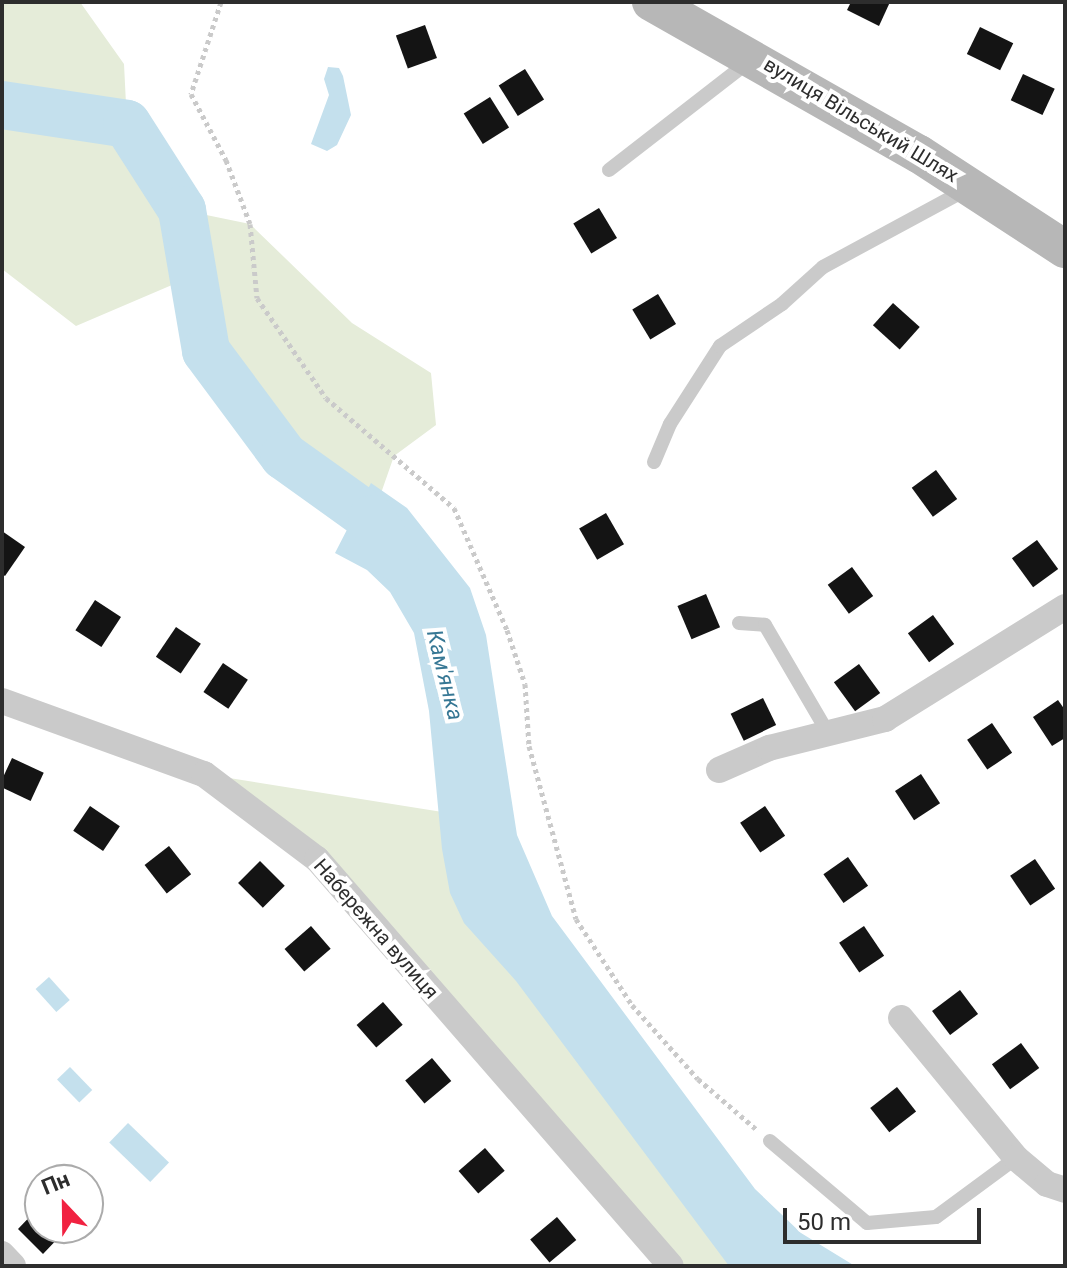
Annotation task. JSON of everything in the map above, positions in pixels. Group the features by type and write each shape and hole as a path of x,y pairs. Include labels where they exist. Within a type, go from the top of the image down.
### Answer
{"street":[{"name":"вулиця Вільський Шлях","path":"651,2 755,57 971,187 1065,249"},
{"path":"719,770 769,748 885,719 1065,607"},
{"name":"Набережна вулиця","path":"2,701 204,774 317,859 671,1266"},
{"path":"901,1018 1016,1158 1047,1184 1065,1190"},
{"path":"2,1254 13,1266"}],"lane":[{"path":"609,170 755,57"},
{"path":"654,462 670,424 720,346 782,304 823,267 971,187"},
{"path":"739,623 765,625 828,733"},
{"path":"770,1141 867,1223 936,1217 1016,1158"}],"path":[{"path":"221,2 191,94 226,160 250,224 257,298 326,398 454,508 507,630 525,684 529,746 576,919 632,1005 698,1079 770,1141"}],"green space":[{"path":"2,2 80,2 124,64 127,124 182,210 250,224 352,323 431,373 436,425 394,456 372,519 284,456 206,351 193,276 76,326 2,269"},
{"path":"204,774 480,818 775,1266 671,1266 317,859"}],"water":[{"path":"328,67 339,68 343,76 351,115 337,145 327,151 311,144 329,95 324,79"},
{"path":"371,483 407,508 470,588 486,635 517,835 552,916 755,1189 801,1233 855,1266 729,1266 516,981 464,923 450,893 442,849 429,711 414,633 390,592 367,570 335,553"},
{"path":"49,977 70,1000 56,1012 36,989"},
{"path":"70,1067 92,1090 79,1103 57,1080"},
{"path":"128,1123 169,1163 150,1182 109,1142"}],"building":[{"path":"851,2 890,2 879,26 847,10"},
{"path":"425,25 437,58 408,68 396,36"},
{"path":"980,27 1013,43 1000,70 967,54"},
{"path":"525,69 544,100 518,116 499,85"},
{"path":"1023,74 1055,89 1042,115 1011,100"},
{"path":"490,97 509,128 483,144 464,113"},
{"path":"599,208 617,238 591,253 573,223"},
{"path":"658,294 676,324 650,339 632,309"},
{"path":"893,303 920,327 900,349 873,325"},
{"path":"936,470 957,499 933,517 912,488"},
{"path":"606,513 624,544 597,560 579,528"},
{"path":"2,531 25,547 5,576 2,574"},
{"path":"1037,540 1058,569 1033,587 1012,558"},
{"path":"852,567 873,596 849,614 828,585"},
{"path":"706,594 720,627 692,639 677,606"},
{"path":"95,600 121,617 101,647 75,630"},
{"path":"933,615 954,644 929,662 908,633"},
{"path":"176,627 201,644 181,674 156,657"},
{"path":"223,663 248,680 228,709 203,692"},
{"path":"859,664 880,693 855,711 834,682"},
{"path":"763,698 776,725 744,741 731,714"},
{"path":"1058,700 1065,710 1065,738 1052,746 1033,717"},
{"path":"992,723 1012,753 987,770 967,740"},
{"path":"12,758 44,773 31,801 2,788 2,779"},
{"path":"921,774 940,803 914,820 895,791"},
{"path":"90,806 120,826 103,851 73,831"},
{"path":"765,806 785,836 760,853 740,823"},
{"path":"169,846 191,874 167,893 145,865"},
{"path":"848,857 868,886 844,903 823,874"},
{"path":"1035,859 1055,889 1030,906 1010,876"},
{"path":"260,861 285,886 263,908 238,883"},
{"path":"311,926 331,949 304,972 285,949"},
{"path":"864,926 884,956 859,973 839,943"},
{"path":"960,990 978,1014 950,1035 932,1011"},
{"path":"383,1002 403,1025 376,1048 357,1025"},
{"path":"1021,1043 1039,1068 1010,1089 992,1064"},
{"path":"432,1058 451,1081 424,1103 405,1080"},
{"path":"897,1087 916,1111 889,1132 870,1108"},
{"path":"485,1148 505,1171 478,1194 459,1171"},
{"path":"557,1217 576,1240 549,1262 530,1239"},
{"path":"33,1244 53,1244 43,1254"}],"waterway":[{"name":"Кам'янка","path":"2,105 127,124 182,210 206,351 284,456 372,519 395,557"}]}
